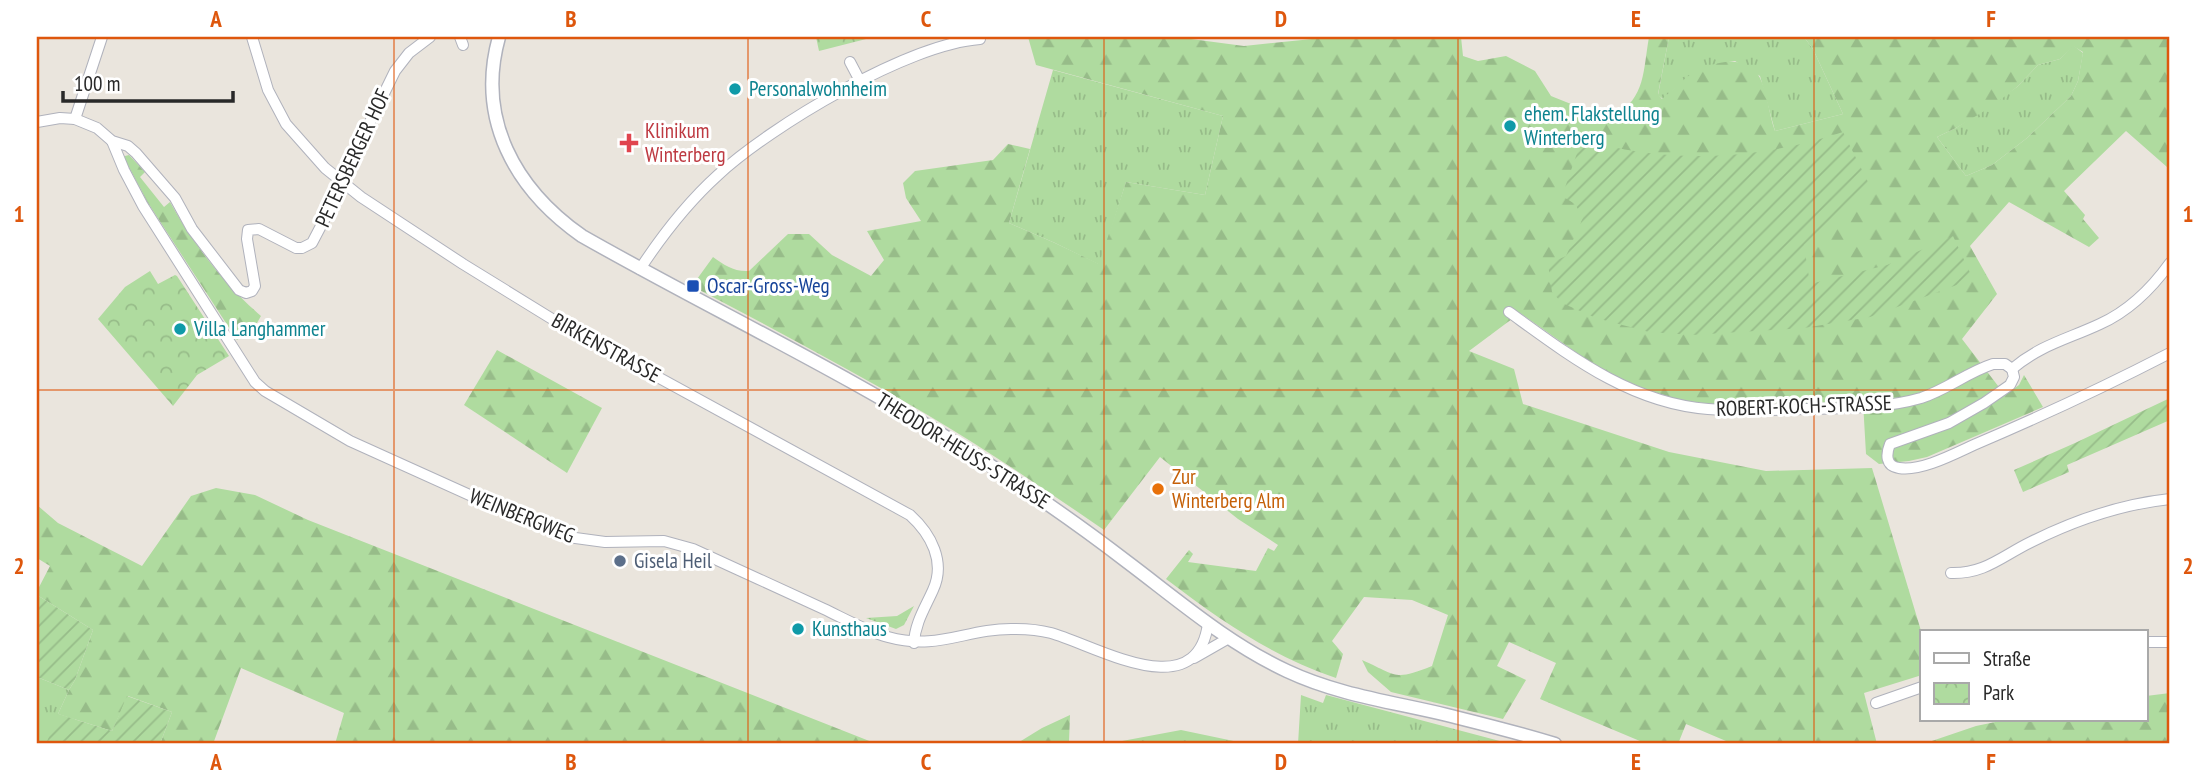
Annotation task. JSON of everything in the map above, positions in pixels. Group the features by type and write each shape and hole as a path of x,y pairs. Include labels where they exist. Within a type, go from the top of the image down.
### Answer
{"street":[{"path":"75,119 103,37"},
{"name":"BIRKENSTRASSE","path":"252,37 268,90 286,124 306,149 343,184 452,257 557,322 910,515 929,536 937,561 935,586 919,618 914,643"},
{"name":"PETERSBERGER HOF","path":"112,141 128,146 142,159 175,198 192,229 239,290 246,293 252,291 255,286 247,239 248,230 259,229 296,248 307,246 316,237 395,71 409,53 430,37"},
{"name":"THEODOR-HEUSS-STRASSE","path":"499,37 493,65 492,98 502,140 520,174 540,201 582,236 862,387 975,455 1083,529 1208,624 1288,671 1349,694 1447,715 1555,744"},
{"path":"640,269 673,222 718,174 777,131 860,81 943,46 962,40 980,39"},
{"path":"850,62 860,81"},
{"path":"37,122 60,118 75,119 97,128 112,141"},
{"name":"WEINBERGWEG","path":"112,141 131,184 167,245 255,382 265,391 350,441 568,537 588,541 678,544 876,633 914,643 946,641 982,631 1013,629 1051,634 1145,666 1172,665 1208,652 1229,638"},
{"path":"2012,369 2048,345 2115,316 2147,291 2170,263"},
{"name":"ROBERT-KOCH-STRASSE","path":"1509,312 1594,372 1621,386 1679,405 1709,410 1848,408 1896,404 1924,397 1993,363 2005,364 2012,369 2014,377 2010,385 1984,403 1949,423 1890,444 1886,454 1888,462 1901,469 1939,460 2074,401 2170,353"},
{"path":"1951,573 1968,573 1981,569 2031,542 2083,521 2137,504 2170,499"},
{"path":"1193,658 1205,638 1208,624"},
{"path":"2148,642 2170,642"},
{"path":"1876,703 1920,688"}],"green space":[{"path":"816,37 874,37 819,51"},
{"path":"1028,37 1176,37 1244,46 1316,37 1461,37 1463,56 1478,61 1506,56 1535,71 1551,96 1581,108 1614,116 1632,101 1638,92 1649,37 1669,37 1658,94 1662,99 1687,77 1705,67 1726,62 1746,64 1760,78 1775,131 1843,114 1813,49 1804,37 2170,37 2170,162 2167,167 2126,131 2064,191 2085,215 2083,219 2099,238 2089,247 2009,202 1970,246 1997,294 1962,339 2005,395 2019,385 2024,375 2043,407 1927,457 1879,464 1866,454 1863,402 1710,404 1680,400 1641,388 1601,370 1520,313 1469,351 1514,369 1523,404 1669,452 1766,471 1872,468 1921,630 1920,676 1864,693 1877,744 1733,744 1686,724 1678,744 1647,744 1540,699 1556,663 1509,642 1497,666 1526,680 1503,719 1391,692 1368,672 1362,660 1396,675 1410,674 1432,666 1448,615 1412,600 1364,597 1332,641 1343,654 1336,678 1312,669 1227,623 1166,579 1189,550 1193,554 1188,562 1256,571 1268,548 1274,551 1278,545 1238,519 1160,457 1104,530 926,414 692,286 713,257 734,269 749,271 788,234 809,234 832,255 871,276 884,260 867,231 921,221 906,198 903,183 915,171 993,160 1008,144 1030,149 1009,223 1099,264 1126,182 1205,195 1223,116 1036,65","holes":["2073,46 2083,52 2078,81 2071,96 2027,138 1992,165 1966,176 1937,137 1991,107 2017,87 2038,65 2060,59"]},
{"path":"1669,37 1804,37 1813,49 1843,114 1775,131 1760,76 1735,61 1713,66 1696,74 1663,99 1658,95"},
{"path":"2073,45 2083,53 2078,81 2071,96 2027,138 1992,165 1966,176 1937,137 1956,128 2017,87 2038,65 2060,59"},
{"path":"1053,70 1223,116 1205,195 1126,182 1100,265 1009,223"},
{"path":"1843,132 1869,184 1804,245 1810,284 1887,265 1953,236 1973,279 1870,317 1804,328 1692,335 1649,332 1596,318 1562,303 1552,292 1548,264 1566,256 1583,218 1575,204 1562,196 1582,139 1647,153 1713,156 1779,149"},
{"path":"129,155 145,172 140,177 164,207 170,202 211,263 261,316 257,323 237,340 148,203 124,158"},
{"path":"150,271 158,284 177,276 229,356 197,375 173,406 98,319 125,287"},
{"path":"497,350 602,408 567,473 464,405"},
{"path":"2170,398 2170,420 2067,465 2069,472 2023,492 2014,470"},
{"path":"216,488 255,495 308,520 877,744 335,744 344,713 241,668 213,744 160,744 172,712 128,696 112,731 58,714 75,680 93,630 37,595 50,566 37,558 37,505 58,523 142,566 191,496"},
{"path":"37,595 93,630 69,690 37,677"},
{"path":"914,606 904,625 896,629 866,618 897,616"},
{"path":"37,677 69,690 58,714 75,719 61,744 37,744"},
{"path":"2170,693 2170,744 1923,744 1995,722 2148,722 2148,696"},
{"path":"1301,695 1323,703 1326,695 1511,744 1298,744"},
{"path":"127,696 172,712 160,744 46,744 58,714 112,731"},
{"path":"1070,715 1069,742 1073,744 1016,744 1042,728"},
{"path":"1181,730 1248,744 1106,744"},
{"path":"1073,742 1106,744 1073,744"}],"place":[{"name":"Personalwohnheim","path":"735,89"},
{"name":"ehem. Flakstellung Winterberg","path":"1510,126"},
{"name":"Klinikum Winterberg","path":"629,143"},
{"name":"Oscar-Gross-Weg","path":"693,286"},
{"name":"Villa Langhammer","path":"180,329"},
{"name":"Zur Winterberg Alm","path":"1158,489"},
{"name":"Gisela Heil","path":"620,561"},
{"name":"Kunsthaus","path":"798,629"}]}
